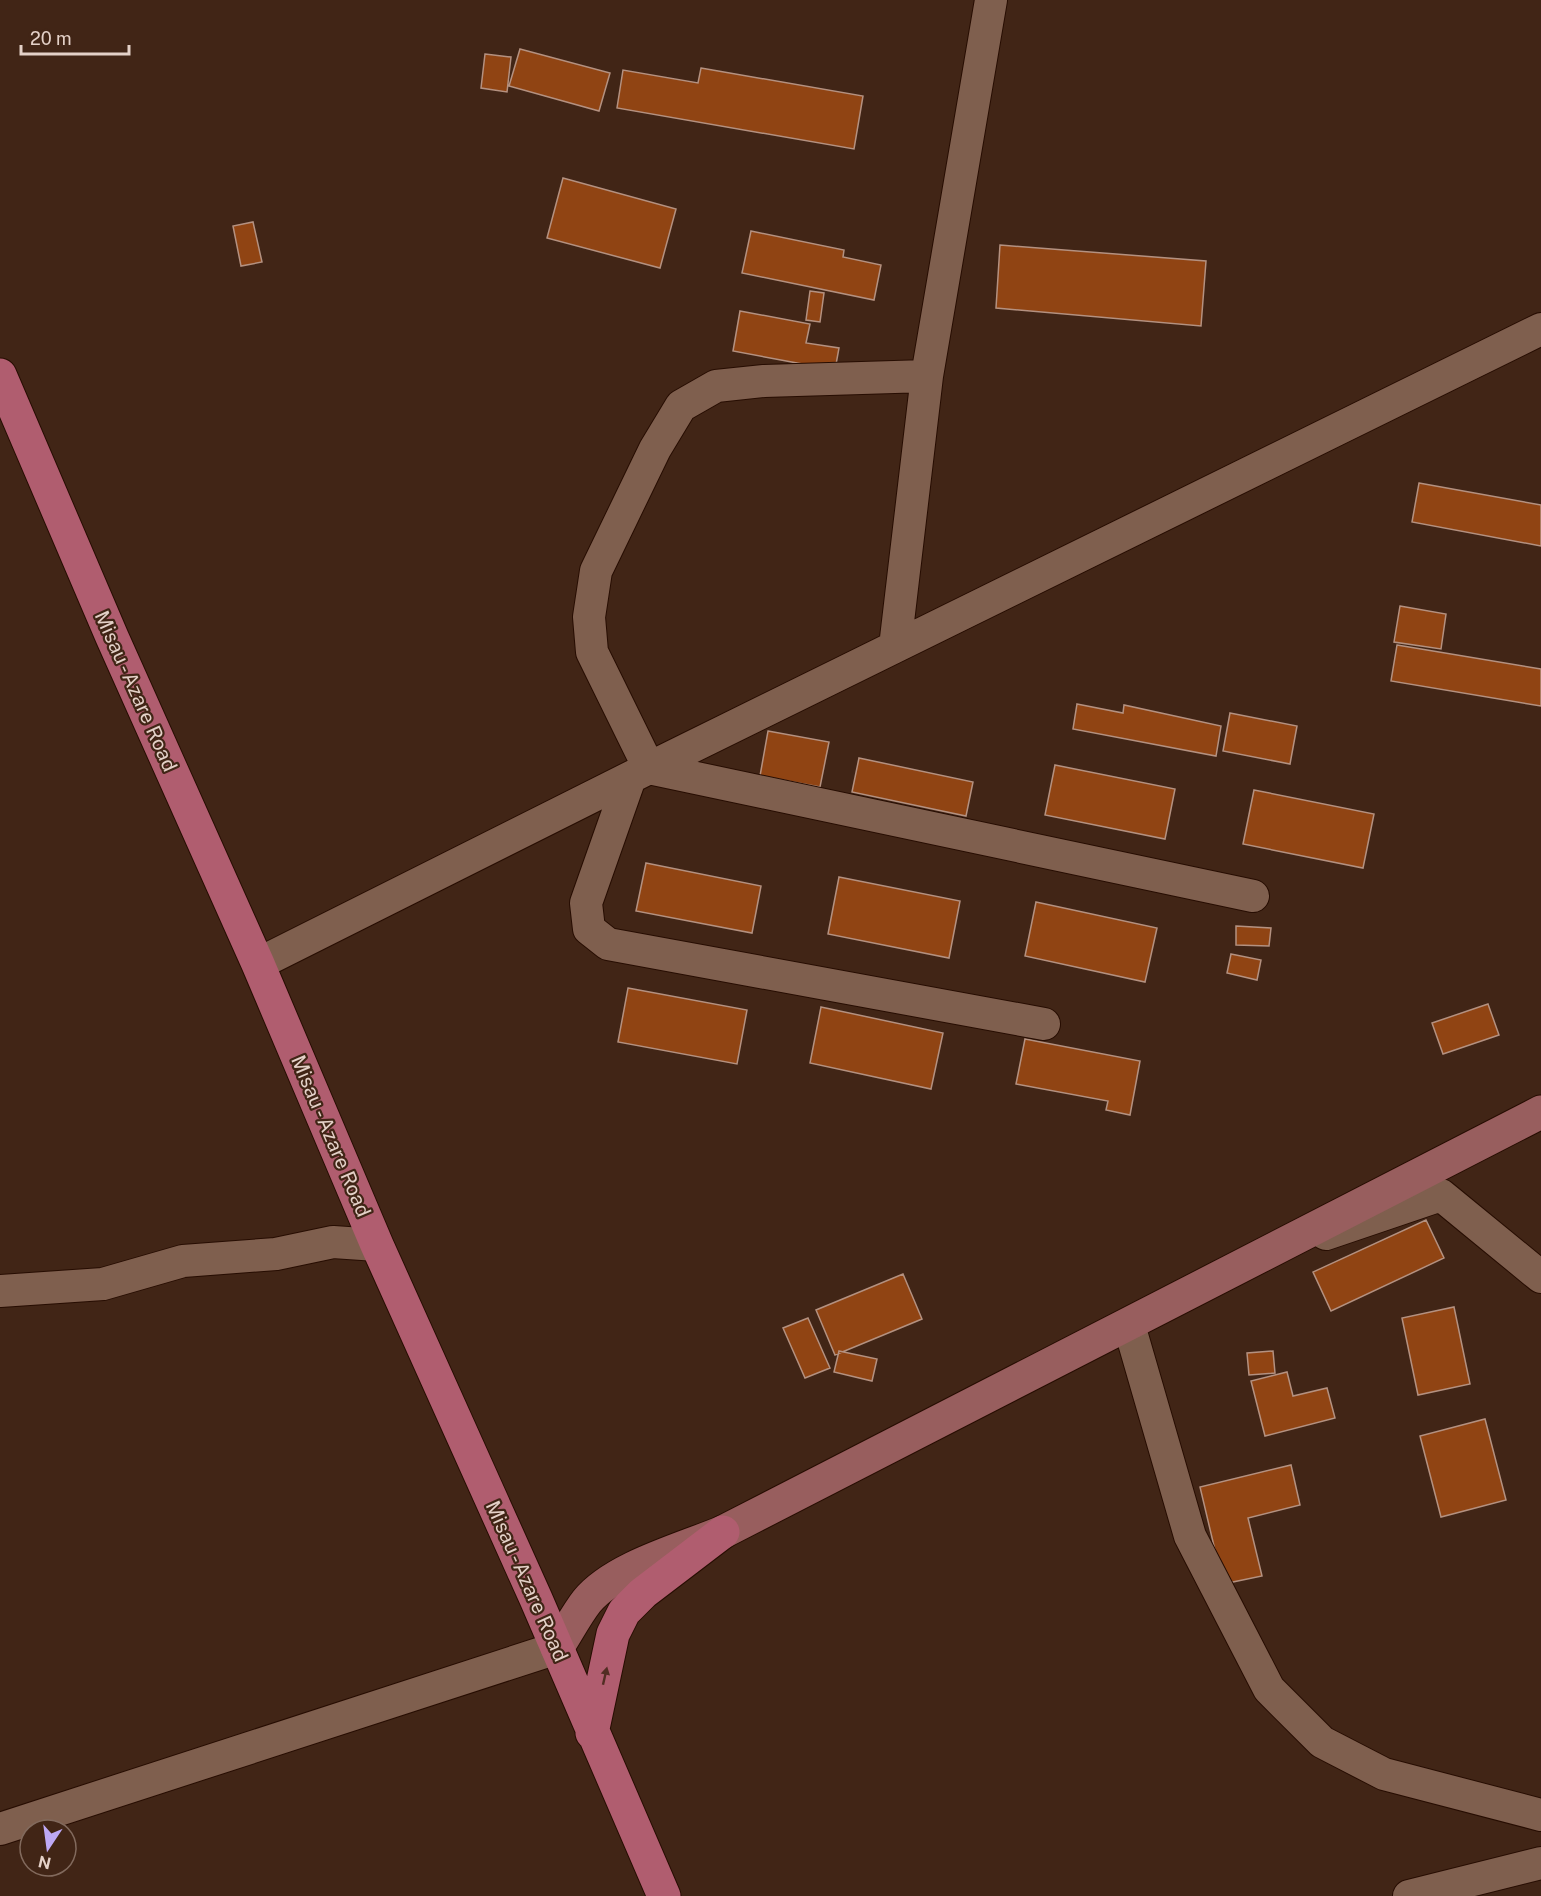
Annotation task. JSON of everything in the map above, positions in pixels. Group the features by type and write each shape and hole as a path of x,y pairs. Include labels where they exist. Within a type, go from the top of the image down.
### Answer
{"main road":[{"name":"Misau - Azare Road","path":"0,375 116,648 258,964 377,1245 664,1896"},
{"path":"592,1733 613,1634 624,1612 642,1593 723,1532"}],"street":[{"path":"895,647 927,376 991,0"},
{"path":"258,964 639,773 1541,329"},
{"path":"927,376 764,381 716,386 681,406 655,449 596,571 589,617 592,652 639,773 586,903 589,930 608,944 1044,1024"},
{"path":"639,773 1252,896"},
{"path":"0,1829 556,1648 587,1601 626,1572 723,1532 1541,1112"},
{"path":"1262,1256 1441,1195 1541,1277"},
{"path":"0,1291 103,1284 183,1261 276,1254 333,1242 377,1245"},
{"path":"1129,1325 1190,1536 1269,1689 1322,1742 1384,1774 1541,1815"},
{"path":"1409,1896 1541,1863"}],"building":[{"path":"520,49 610,73 599,111 509,86"},
{"path":"485,54 511,57 507,92 481,88"},
{"path":"701,68 863,96 854,149 617,108 623,70 698,83"},
{"path":"563,178 676,209 660,268 547,238"},
{"path":"253,222 262,262 241,266 233,226"},
{"path":"751,231 844,250 843,257 881,265 874,300 742,273"},
{"path":"1000,245 1206,261 1201,326 996,308"},
{"path":"810,291 824,293 820,322 806,320"},
{"path":"740,311 810,324 806,343 839,348 835,370 733,351"},
{"path":"1419,483 1541,505 1541,546 1412,522"},
{"path":"1400,606 1446,614 1441,649 1394,642"},
{"path":"1397,645 1541,669 1541,706 1391,681"},
{"path":"1077,704 1123,713 1124,705 1221,726 1216,756 1073,729"},
{"path":"1230,713 1297,726 1290,764 1223,751"},
{"path":"768,731 829,742 820,787 760,776"},
{"path":"859,758 973,782 966,816 852,792"},
{"path":"1055,765 1175,789 1165,839 1045,815"},
{"path":"1254,790 1374,814 1363,868 1243,844"},
{"path":"646,863 761,886 752,933 636,911"},
{"path":"839,877 960,901 949,958 828,934"},
{"path":"1036,902 1157,928 1145,982 1025,956"},
{"path":"1236,926 1271,928 1269,946 1236,945"},
{"path":"1231,954 1261,960 1257,980 1227,973"},
{"path":"628,988 747,1010 737,1064 618,1042"},
{"path":"1488,1004 1499,1035 1443,1054 1432,1023"},
{"path":"821,1007 943,1033 931,1089 810,1063"},
{"path":"1025,1039 1140,1061 1130,1115 1106,1110 1108,1101 1016,1084"},
{"path":"1426,1220 1444,1258 1331,1311 1313,1272"},
{"path":"903,1274 922,1319 835,1355 816,1310"},
{"path":"1454,1307 1470,1384 1418,1395 1402,1318"},
{"path":"808,1318 830,1368 805,1378 783,1328"},
{"path":"839,1351 877,1359 872,1381 834,1372"},
{"path":"1273,1351 1275,1373 1249,1375 1247,1353"},
{"path":"1287,1372 1293,1396 1327,1388 1335,1418 1265,1436 1251,1381"},
{"path":"1485,1419 1506,1500 1441,1517 1420,1436"},
{"path":"1291,1465 1300,1505 1248,1518 1262,1576 1223,1584 1200,1487"}]}
